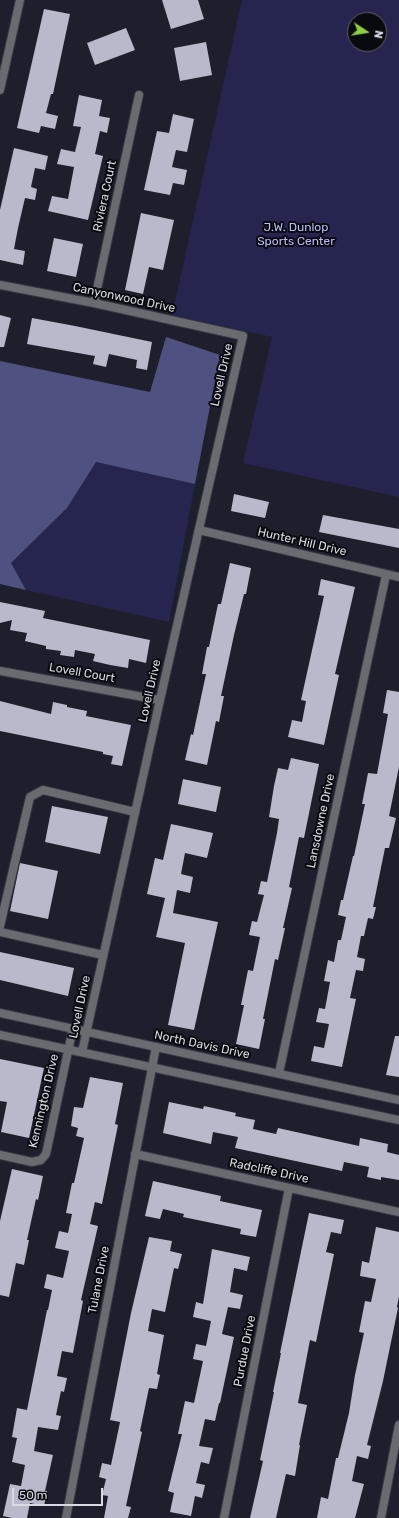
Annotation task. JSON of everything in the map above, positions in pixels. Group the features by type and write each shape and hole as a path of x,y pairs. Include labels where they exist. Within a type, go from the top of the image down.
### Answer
{"street":[{"path":"0,90 20,0"},
{"name":"Riviera Court","path":"94,303 139,95"},
{"name":"Canyonwood Drive","path":"0,285 94,303 243,336"},
{"name":"Lovell Drive","path":"82,1052 243,336"},
{"name":"Hunter Hill Drive","path":"199,530 399,577"},
{"name":"Lansdowne Drive","path":"279,1074 386,574"},
{"name":"Lovell Court","path":"0,670 160,700"},
{"path":"0,926 30,797 43,790 135,812"},
{"path":"0,932 103,955"},
{"name":"North Davis Drive","path":"0,1013 399,1100"},
{"name":"Kennington Drive","path":"0,1154 32,1162 41,1160 46,1154 73,1028"},
{"path":"0,1035 399,1120"},
{"name":"Tulane Drive","path":"66,1518 156,1047"},
{"name":"Radcliffe Drive","path":"135,1154 399,1212"},
{"name":"Purdue Drive","path":"224,1518 289,1188"},
{"path":"381,1518 399,1425"}],"green space":[{"name":"J.W. Dunlop Sports Center","path":"242,0 399,0 399,497 243,463 272,337 172,315"},
{"path":"96,462 195,484 169,622 26,590 11,563 67,508"}],"shaded area":[{"path":"166,337 220,355 195,484 96,462 67,508 11,563 26,590 0,584 0,361 150,392"}],"building":[{"path":"162,0 198,0 204,19 171,29"},
{"path":"44,9 70,14 53,94 51,94 46,113 58,116 55,129 41,126 39,133 17,128"},
{"path":"126,28 135,50 95,65 87,43"},
{"path":"206,42 212,75 180,81 174,48"},
{"path":"79,95 102,100 99,116 110,118 107,133 100,131 95,154 103,156 88,220 48,211 52,196 68,199 74,167 57,164 61,149 75,152 81,127 73,126"},
{"path":"173,114 194,119 187,152 176,150 172,167 187,170 184,185 173,183 170,195 144,190 157,131 169,133"},
{"path":"14,148 48,156 45,170 35,168 31,187 37,189 35,200 25,198 18,228 14,249 25,251 23,265 0,260 0,210"},
{"path":"141,213 174,220 163,270 149,267 143,294 125,290"},
{"path":"54,238 83,244 76,277 47,271"},
{"path":"0,315 11,318 4,347 0,347"},
{"path":"32,318 152,342 147,370 136,368 137,360 109,354 106,367 93,364 95,356 27,344"},
{"path":"234,494 269,502 265,518 231,511"},
{"path":"323,515 399,529 399,548 319,532"},
{"path":"230,563 251,568 246,594 244,594 234,635 221,696 224,696 219,722 216,721 207,765 185,760 191,734 193,735 206,674 202,674 207,647 209,647 218,604 221,604"},
{"path":"321,579 355,587 335,674 339,675 324,745 288,737 292,720 302,722 306,701 301,700 324,596 318,595"},
{"path":"0,602 45,611 43,618 150,640 146,663 129,659 128,668 110,665 93,661 95,654 75,650 74,657 60,655 61,651 46,649 46,646 25,641 27,633 10,630 12,620 0,623"},
{"path":"387,690 399,692 399,767 389,816 396,818 389,848 385,848 373,907 376,907 373,919 368,918 364,936 361,936 357,957 365,959 363,971 356,970 350,998 356,999 342,1067 311,1061 314,1046 324,1048 329,1024 316,1022 319,1008 325,1009 330,982 324,981 328,960 334,962 338,940 341,940 346,917 338,915 354,856 365,804 362,804 368,773 377,774 388,714 383,713"},
{"path":"0,701 51,714 53,702 67,705 67,707 87,711 86,716 131,725 122,766 111,764 113,756 103,754 103,752 0,731"},
{"path":"291,758 319,764 304,838 299,837 289,887 292,888 283,928 285,928 278,960 275,959 263,1019 265,1019 259,1049 236,1044 244,1005 241,1005 248,970 253,971 260,937 249,935 252,921 257,922 264,895 258,894 261,881 267,882 277,833 279,819 269,817 274,786 278,768 288,770"},
{"path":"183,779 221,787 216,812 178,804"},
{"path":"52,806 108,817 100,854 45,842"},
{"path":"171,824 213,833 207,858 185,853 181,874 193,877 190,893 177,890 173,913 218,922 194,1030 168,1025 185,943 156,937 165,898 147,894 155,858 163,860"},
{"path":"20,863 58,871 48,919 10,911"},
{"path":"0,952 74,968 68,996 0,980"},
{"path":"395,1036 399,1036 399,1077 386,1075"},
{"path":"0,1059 44,1068 29,1138 1,1132 7,1102 0,1101"},
{"path":"90,1077 123,1083 115,1124 118,1125 102,1204 95,1202 90,1224 98,1226 81,1300 83,1301 73,1353 62,1351 57,1376 67,1378 64,1392 61,1391 56,1415 61,1416 58,1430 38,1427 34,1451 53,1455 45,1491 47,1491 44,1506 30,1503 27,1518 12,1518 3,1516 10,1484 21,1486 25,1465 12,1462 17,1438 12,1437 17,1408 27,1410 52,1290 44,1288 47,1274 63,1278 69,1251 55,1248 59,1231 68,1233 72,1214 66,1213 84,1138 76,1136 78,1128 71,1126 74,1107 83,1108"},
{"path":"169,1102 203,1109 204,1106 236,1113 235,1116 255,1120 253,1129 276,1134 278,1128 359,1146 360,1138 388,1144 387,1152 399,1155 399,1180 381,1177 381,1180 367,1177 369,1167 344,1162 342,1171 235,1148 238,1137 213,1132 211,1144 163,1133"},
{"path":"12,1169 43,1176 38,1200 36,1199 27,1240 29,1240 24,1265 16,1263 9,1297 0,1295 0,1221"},
{"path":"153,1181 221,1196 220,1201 262,1210 256,1237 240,1234 241,1229 183,1217 184,1214 163,1209 160,1219 145,1216"},
{"path":"309,1213 344,1220 341,1234 331,1232 326,1252 334,1254 316,1342 310,1340 298,1403 307,1405 299,1445 295,1476 286,1474 276,1518 250,1518 263,1461 260,1460 274,1392 280,1353"},
{"path":"376,1227 399,1232 399,1296 398,1308 383,1381 367,1445 371,1446 368,1459 357,1456 352,1481 364,1484 355,1518 317,1518 321,1497 328,1499 336,1458 338,1458 349,1413 364,1333 359,1332 365,1301 371,1302 376,1279 360,1276 362,1261 369,1263"},
{"path":"149,1237 172,1241 170,1251 182,1254 178,1269 174,1268 165,1312 152,1309 148,1331 164,1335 157,1374 160,1375 157,1389 149,1388 140,1431 142,1432 126,1506 131,1507 128,1518 104,1518 108,1496 102,1495 106,1479 99,1477 102,1463 111,1465 120,1422 110,1420 131,1313"},
{"path":"212,1249 250,1257 247,1271 234,1268 230,1292 243,1295 240,1309 228,1307 222,1334 234,1337 215,1421 205,1419 199,1446 213,1448 209,1464 201,1462 196,1483 205,1485 202,1498 195,1496 191,1516 170,1512 174,1493 168,1491 182,1434 178,1434 185,1401 194,1403 203,1361 193,1359 196,1344 206,1346 211,1321 193,1317 196,1302 203,1304"}]}
